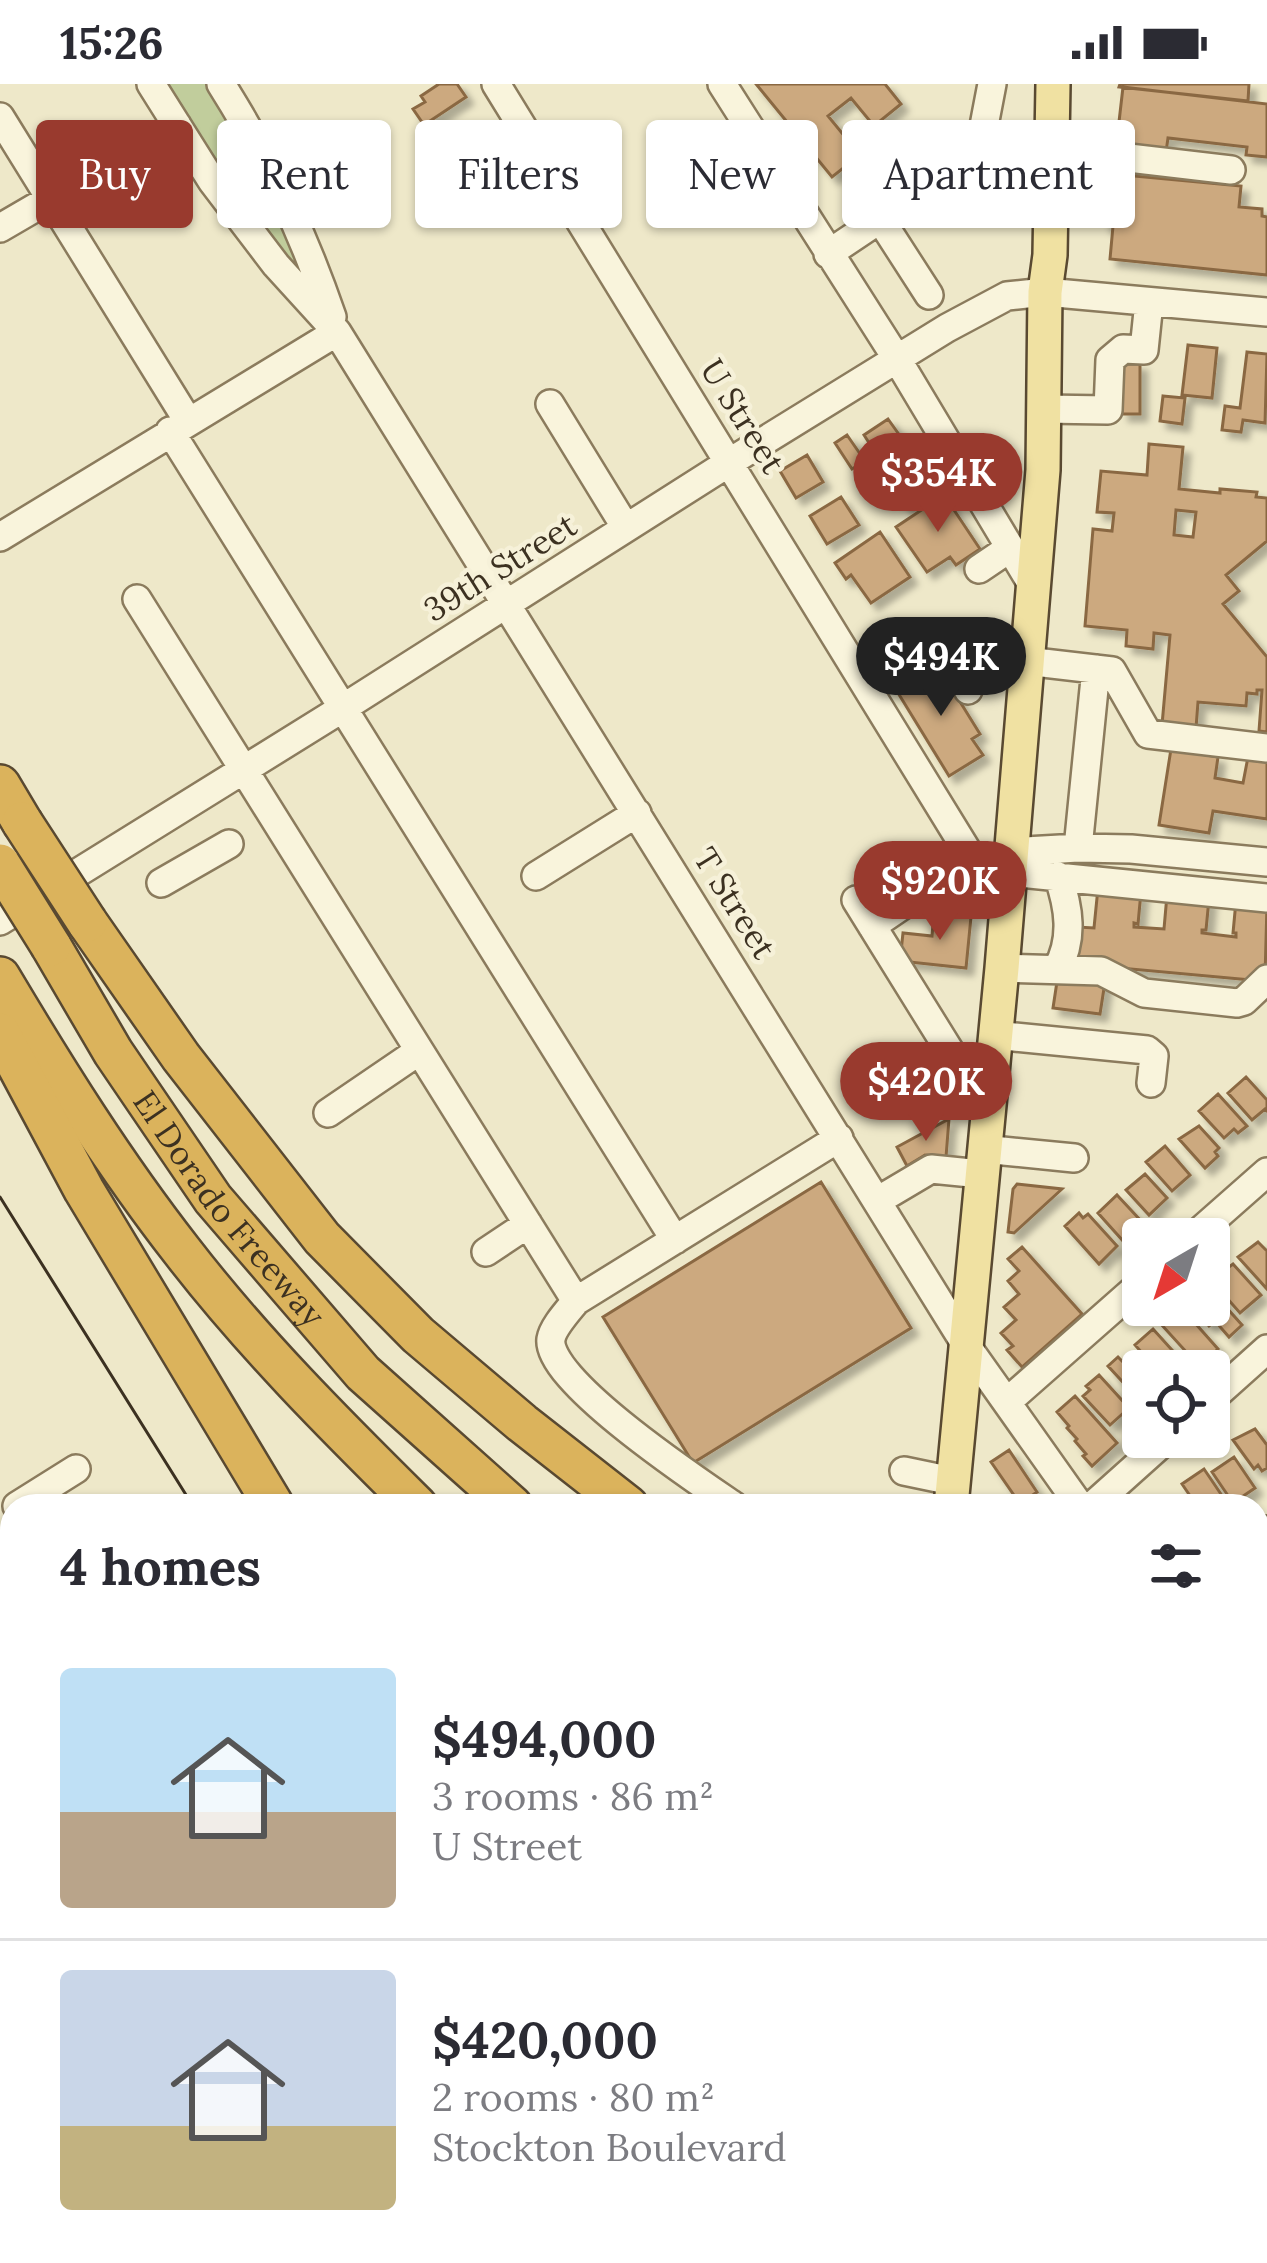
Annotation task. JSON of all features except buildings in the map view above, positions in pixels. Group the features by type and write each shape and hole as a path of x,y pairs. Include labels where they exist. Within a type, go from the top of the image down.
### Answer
{"highway":[{"path":"0,785 181,1057 322,1238 418,1335 612,1494"},
{"name":"El Dorado Freeway","path":"0,864 113,1052 213,1198 363,1373 499,1494"},
{"name":"El Dorado Freeway","path":"0,977 70,1096 183,1252 308,1398 405,1494"},
{"path":"0,1033 84,1190 267,1494"}],"main road":[{"path":"1052,120 1053,84"},
{"path":"952,1494 1043,470 1051,228"}],"street":[{"name":"T Street","path":"152,84 174,120"},
{"name":"T Street","path":"221,84 274,172 337,332"},
{"name":"U Street","path":"496,84 730,462 877,675 974,862 1005,907"},
{"path":"722,84 897,359 1033,586"},
{"path":"985,120 992,84"},
{"path":"0,117 36,175"},
{"name":"T Street","path":"193,151 276,265 337,332 967,1345 1072,1494"},
{"path":"1135,159 1232,170"},
{"path":"0,228 36,206"},
{"path":"67,228 343,708 675,1240"},
{"path":"828,254 867,228"},
{"path":"886,228 929,295"},
{"path":"1045,292 1267,313"},
{"name":"39th Street","path":"0,921 897,359 1007,296 1045,292"},
{"path":"1043,409 1108,410 1110,360 1123,349 1144,350 1149,302"},
{"path":"0,537 337,332"},
{"path":"550,404 626,528"},
{"path":"979,569 1010,548"},
{"path":"136,599 576,1300"},
{"path":"1027,661 1112,671 1148,734 1267,748"},
{"path":"1078,848 1096,670"},
{"path":"536,876 637,813"},
{"path":"161,883 229,844"},
{"path":"1010,862 1078,848 1267,862"},
{"path":"872,926 974,862"},
{"path":"1010,862 1058,876 1267,898"},
{"path":"1057,968 1065,951 1070,913 1058,876"},
{"path":"856,900 987,1112"},
{"path":"1002,968 1106,972 1144,994 1237,1004 1267,979"},
{"path":"994,1035 1147,1050 1154,1056 1151,1083"},
{"path":"328,1113 419,1051"},
{"path":"716,1494 584,1393 552,1353 551,1336 576,1300 838,1138"},
{"path":"878,1201 931,1169 982,1161 1074,1158"},
{"path":"1215,1218 1267,1172"},
{"path":"486,1252 528,1224"},
{"path":"1008,1400 1122,1300"},
{"path":"1230,1382 1267,1349"},
{"path":"1105,1494 1146,1458"},
{"path":"37,1494 76,1469"},
{"path":"904,1472 952,1494"}],"green space":[{"path":"159,84 213,84 231,120 217,120 217,173 193,136 193,120 182,120"},
{"path":"255,228 284,228 323,306"}],"tram line":[{"path":"0,1197 186,1494"}]}
